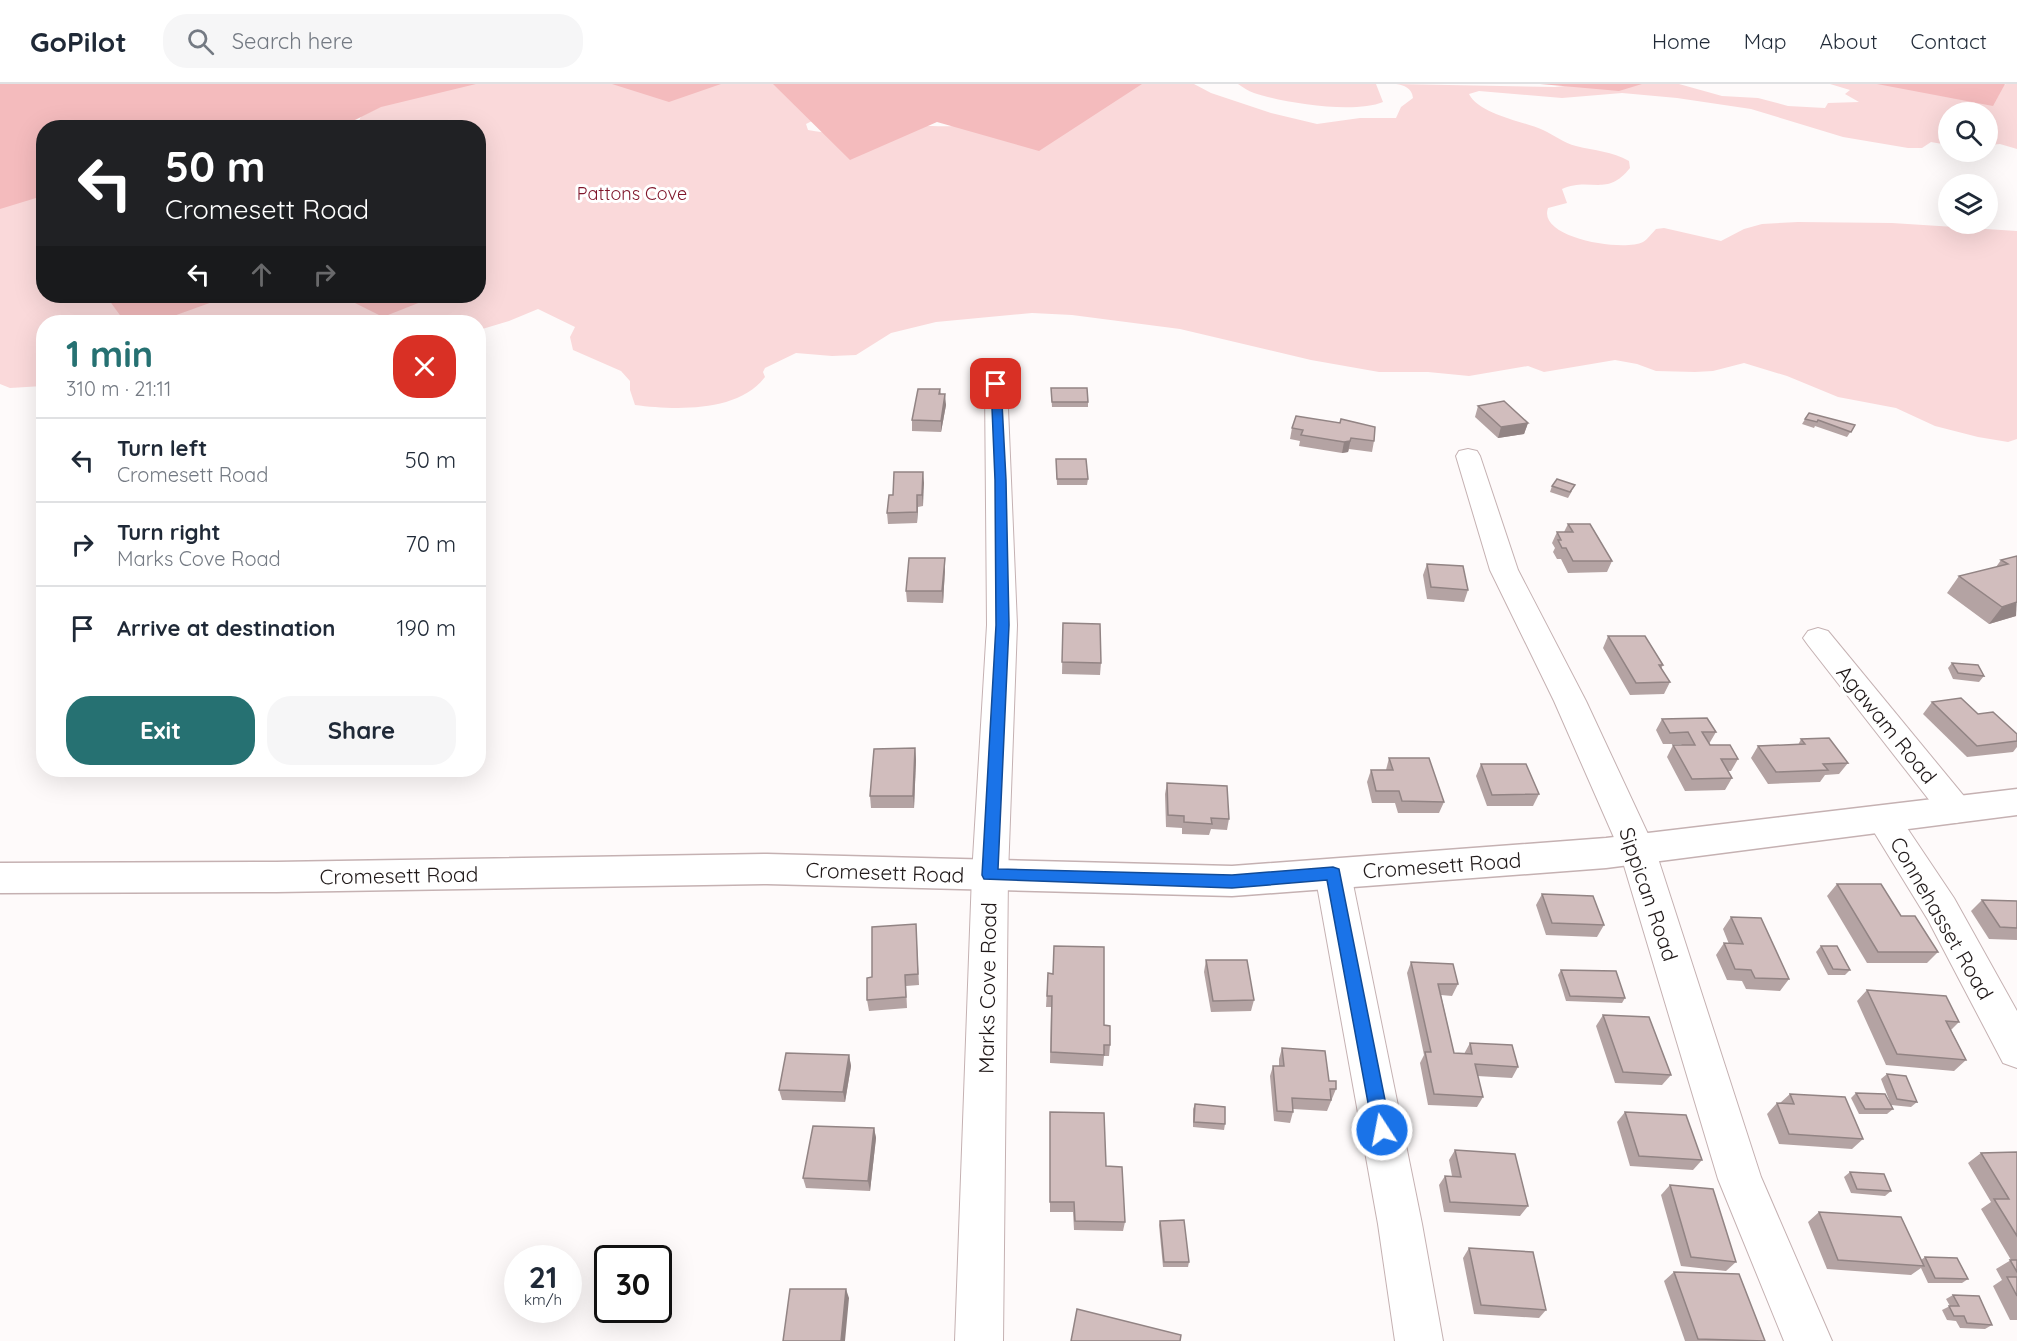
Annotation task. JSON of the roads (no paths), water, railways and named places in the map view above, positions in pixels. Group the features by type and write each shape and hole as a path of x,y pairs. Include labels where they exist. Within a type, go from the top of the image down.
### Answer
{"street":[{"name":"Marks Cove Road","path":"979,1341 990,875 1002,625 996,384"},
{"name":"Sippican Road","path":"1468,456 1504,570 1570,701 1637,849 1740,1179 1808,1341"},
{"name":"Agawam Road","path":"1818,638 1956,810"},
{"name":"Cromesett Road","path":"0,878 276,877 767,869 1232,882 1637,849 2017,802"},
{"name":"Connehasset Road","path":"1883,819 1941,909 2017,1050"},
{"path":"1333,874 1400,1224 1419,1341"}],"park label":[{"name":"Pattons Cove","path":"632,193"}]}
